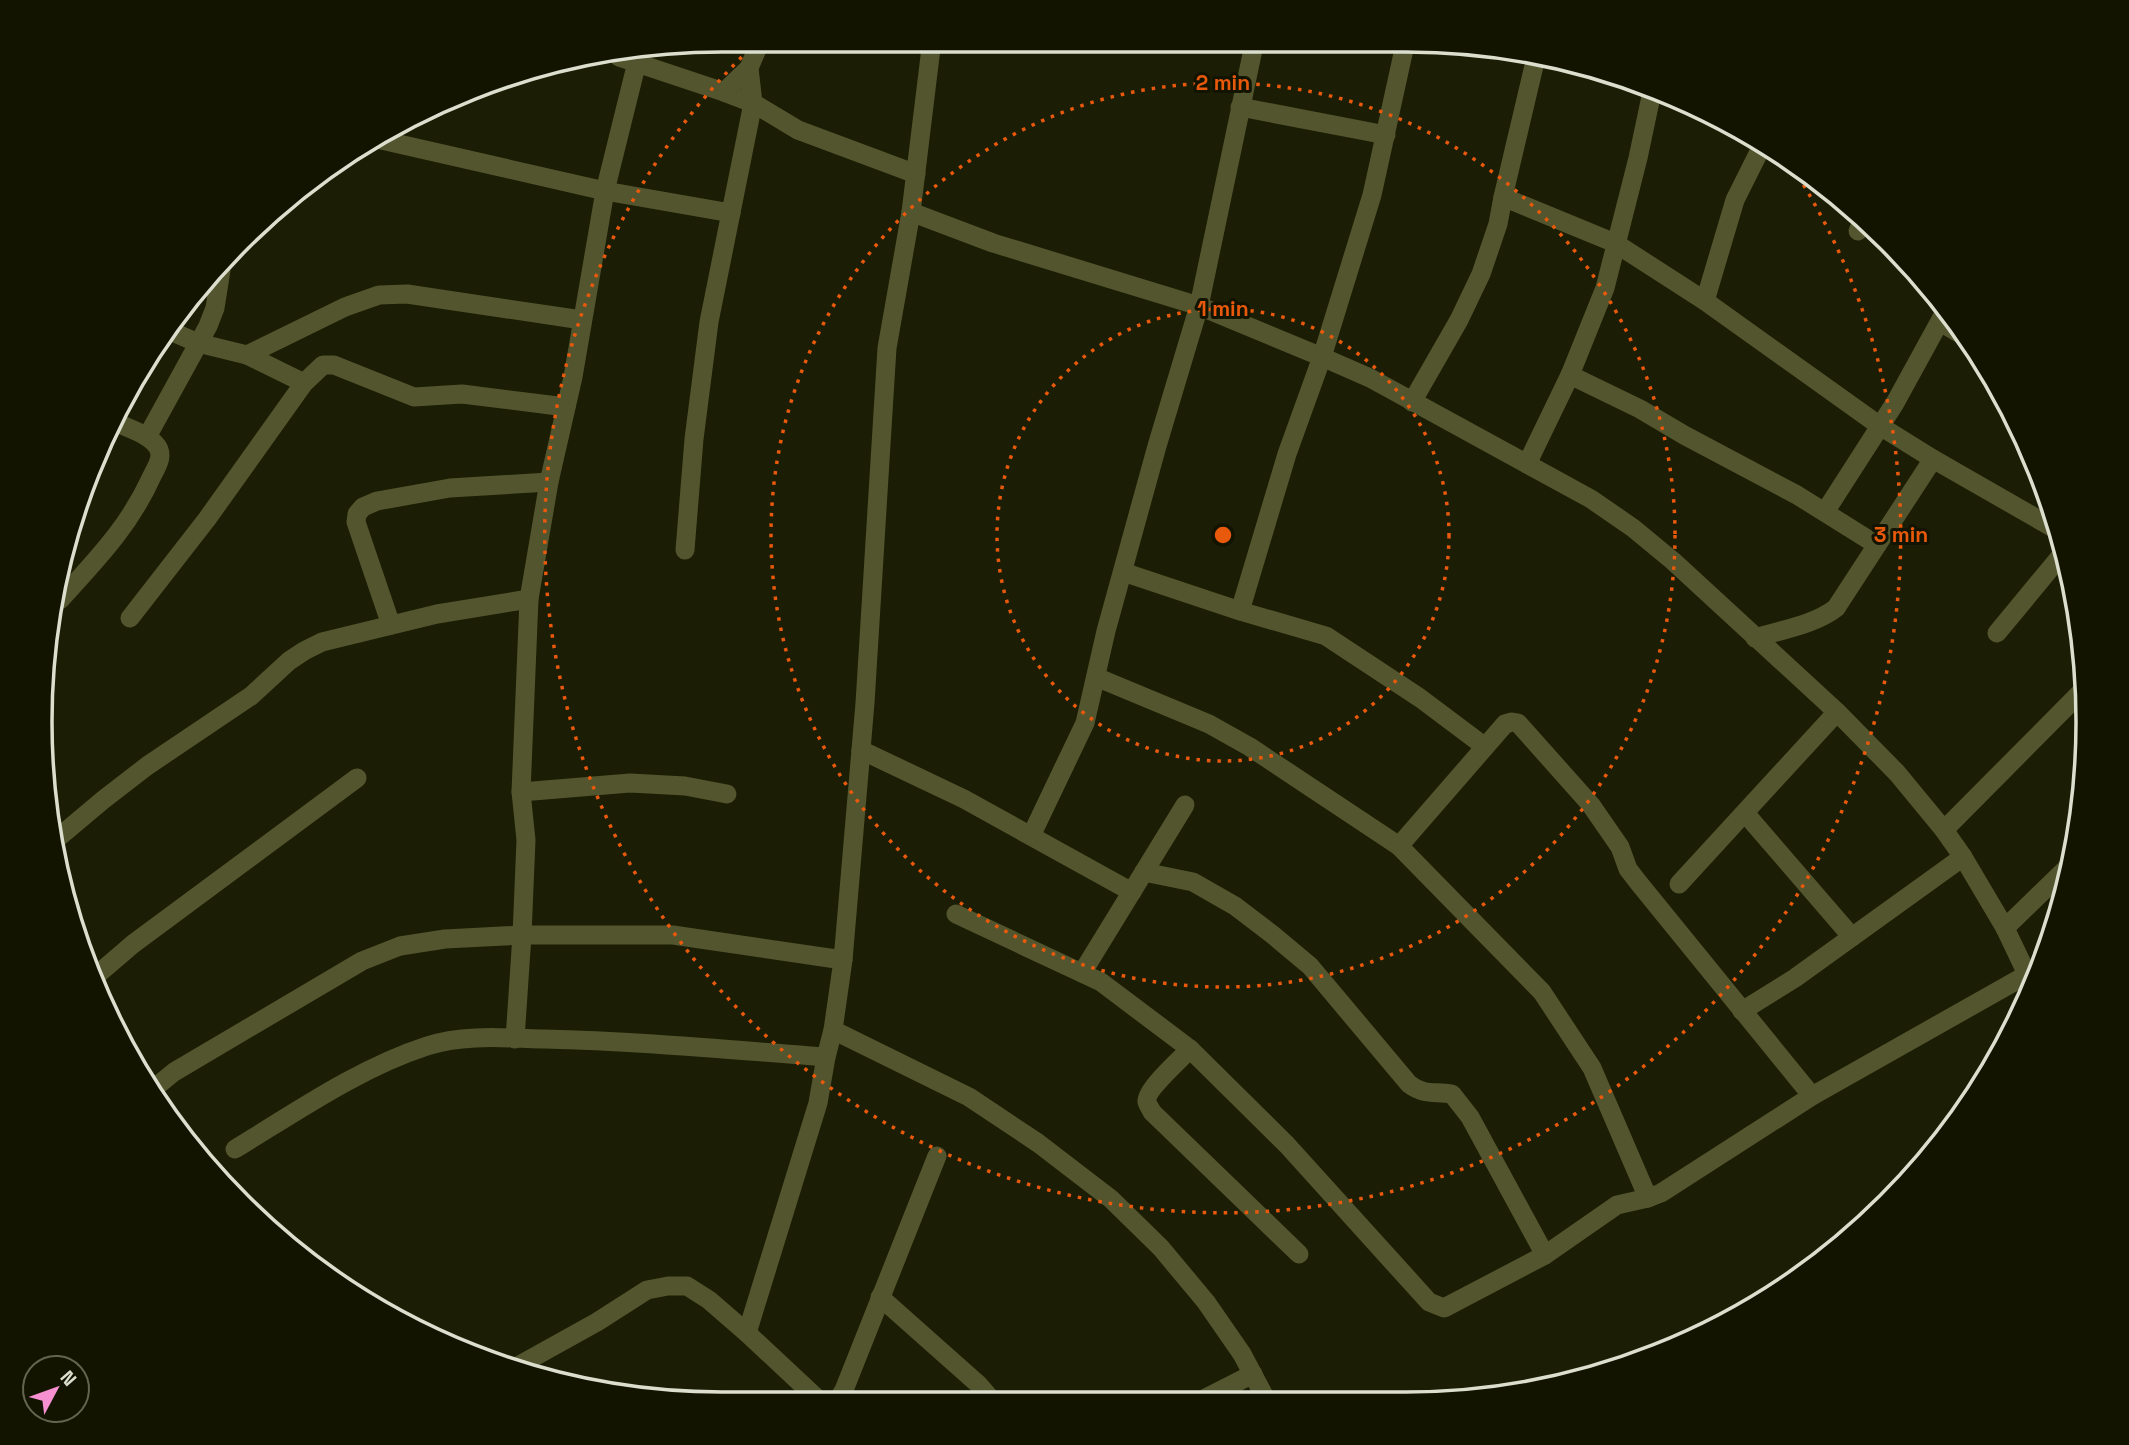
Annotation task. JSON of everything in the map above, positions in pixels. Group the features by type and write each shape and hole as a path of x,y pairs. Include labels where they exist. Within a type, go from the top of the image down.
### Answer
{"street":[{"path":"723,92 749,68 756,52"},
{"path":"747,1333 818,1103 834,1030 843,960 861,750 887,348 911,212 931,52"},
{"path":"1032,834 1085,723 1157,446 1199,306 1252,52"},
{"path":"1240,611 1287,454 1322,357 1372,195 1403,52"},
{"path":"633,58 753,103 798,130 916,174"},
{"path":"515,1039 523,934 526,841 521,792 529,599 549,482 566,407 632,59"},
{"path":"1412,402 1482,274 1498,224 1534,65"},
{"path":"685,550 694,439 709,322 753,103 749,68"},
{"path":"1527,464 1570,375 1605,288 1650,99"},
{"path":"1240,107 1386,135"},
{"path":"388,141 606,191 731,213"},
{"path":"1705,301 1735,200 1759,152"},
{"path":"1503,197 1615,243 1705,301 1933,459 2046,524"},
{"path":"911,212 993,243 1199,306 1322,357 1370,378 1591,499 1674,561 1837,712 1897,773 1963,857 2005,928 2027,974"},
{"path":"148,438 215,308 219,281"},
{"path":"247,355 345,307 379,295 407,294 582,320"},
{"path":"1825,512 1881,425 1941,319"},
{"path":"177,334 198,343 247,355 303,383"},
{"path":"130,618 207,519 303,383 318,367 327,364 414,397 462,394 566,407"},
{"path":"1570,375 1640,409 1825,512 1877,545"},
{"path":"65,595 116,538 141,500 159,462 157,446 148,438 122,426"},
{"path":"1755,638 1828,614 1836,608 1933,459"},
{"path":"391,625 356,522 357,514 363,507 377,501 450,488 549,482"},
{"path":"1997,633 2057,561"},
{"path":"1123,572 1326,636 1420,698 1484,746"},
{"path":"62,834 147,766 251,696 304,651 322,642 438,614 529,599"},
{"path":"1096,677 1199,719 1250,747 1398,846 1542,992 1592,1068 1648,1198"},
{"path":"1944,830 2075,698"},
{"path":"1679,884 1837,712"},
{"path":"1398,846 1506,724 1512,722 1522,726 1591,806 1620,847 1628,869 1812,1096"},
{"path":"861,750 1032,834 1132,892"},
{"path":"101,971 133,944 357,778"},
{"path":"521,792 630,783 685,786 727,794"},
{"path":"1082,973 1185,805"},
{"path":"1745,813 1852,937"},
{"path":"1742,1011 1795,978 1963,857"},
{"path":"1144,872 1194,881 1235,906 1310,966 1409,1084 1426,1093 1452,1094 1470,1117 1545,1255"},
{"path":"2005,928 2059,876"},
{"path":"956,914 1101,982 1190,1049 1287,1145 1429,1302 1444,1308 1545,1255 1617,1205 1661,1193 1812,1096 2021,987"},
{"path":"159,1085 174,1072 362,961 400,946 445,939 523,934 673,935 843,960"},
{"path":"834,1030 969,1097 1038,1143 1111,1199 1161,1248 1206,1302 1242,1354 1262,1392"},
{"path":"235,1149 343,1085 401,1055 441,1043 472,1039 515,1039 647,1043 826,1057"},
{"path":"1190,1049 1148,1096 1147,1102 1152,1112 1299,1254"},
{"path":"843,1392 937,1156"},
{"path":"524,1362 597,1322 647,1290 687,1286 709,1300 810,1392"},
{"path":"880,1297 985,1392"},
{"path":"1218,1392 1253,1374"}]}
